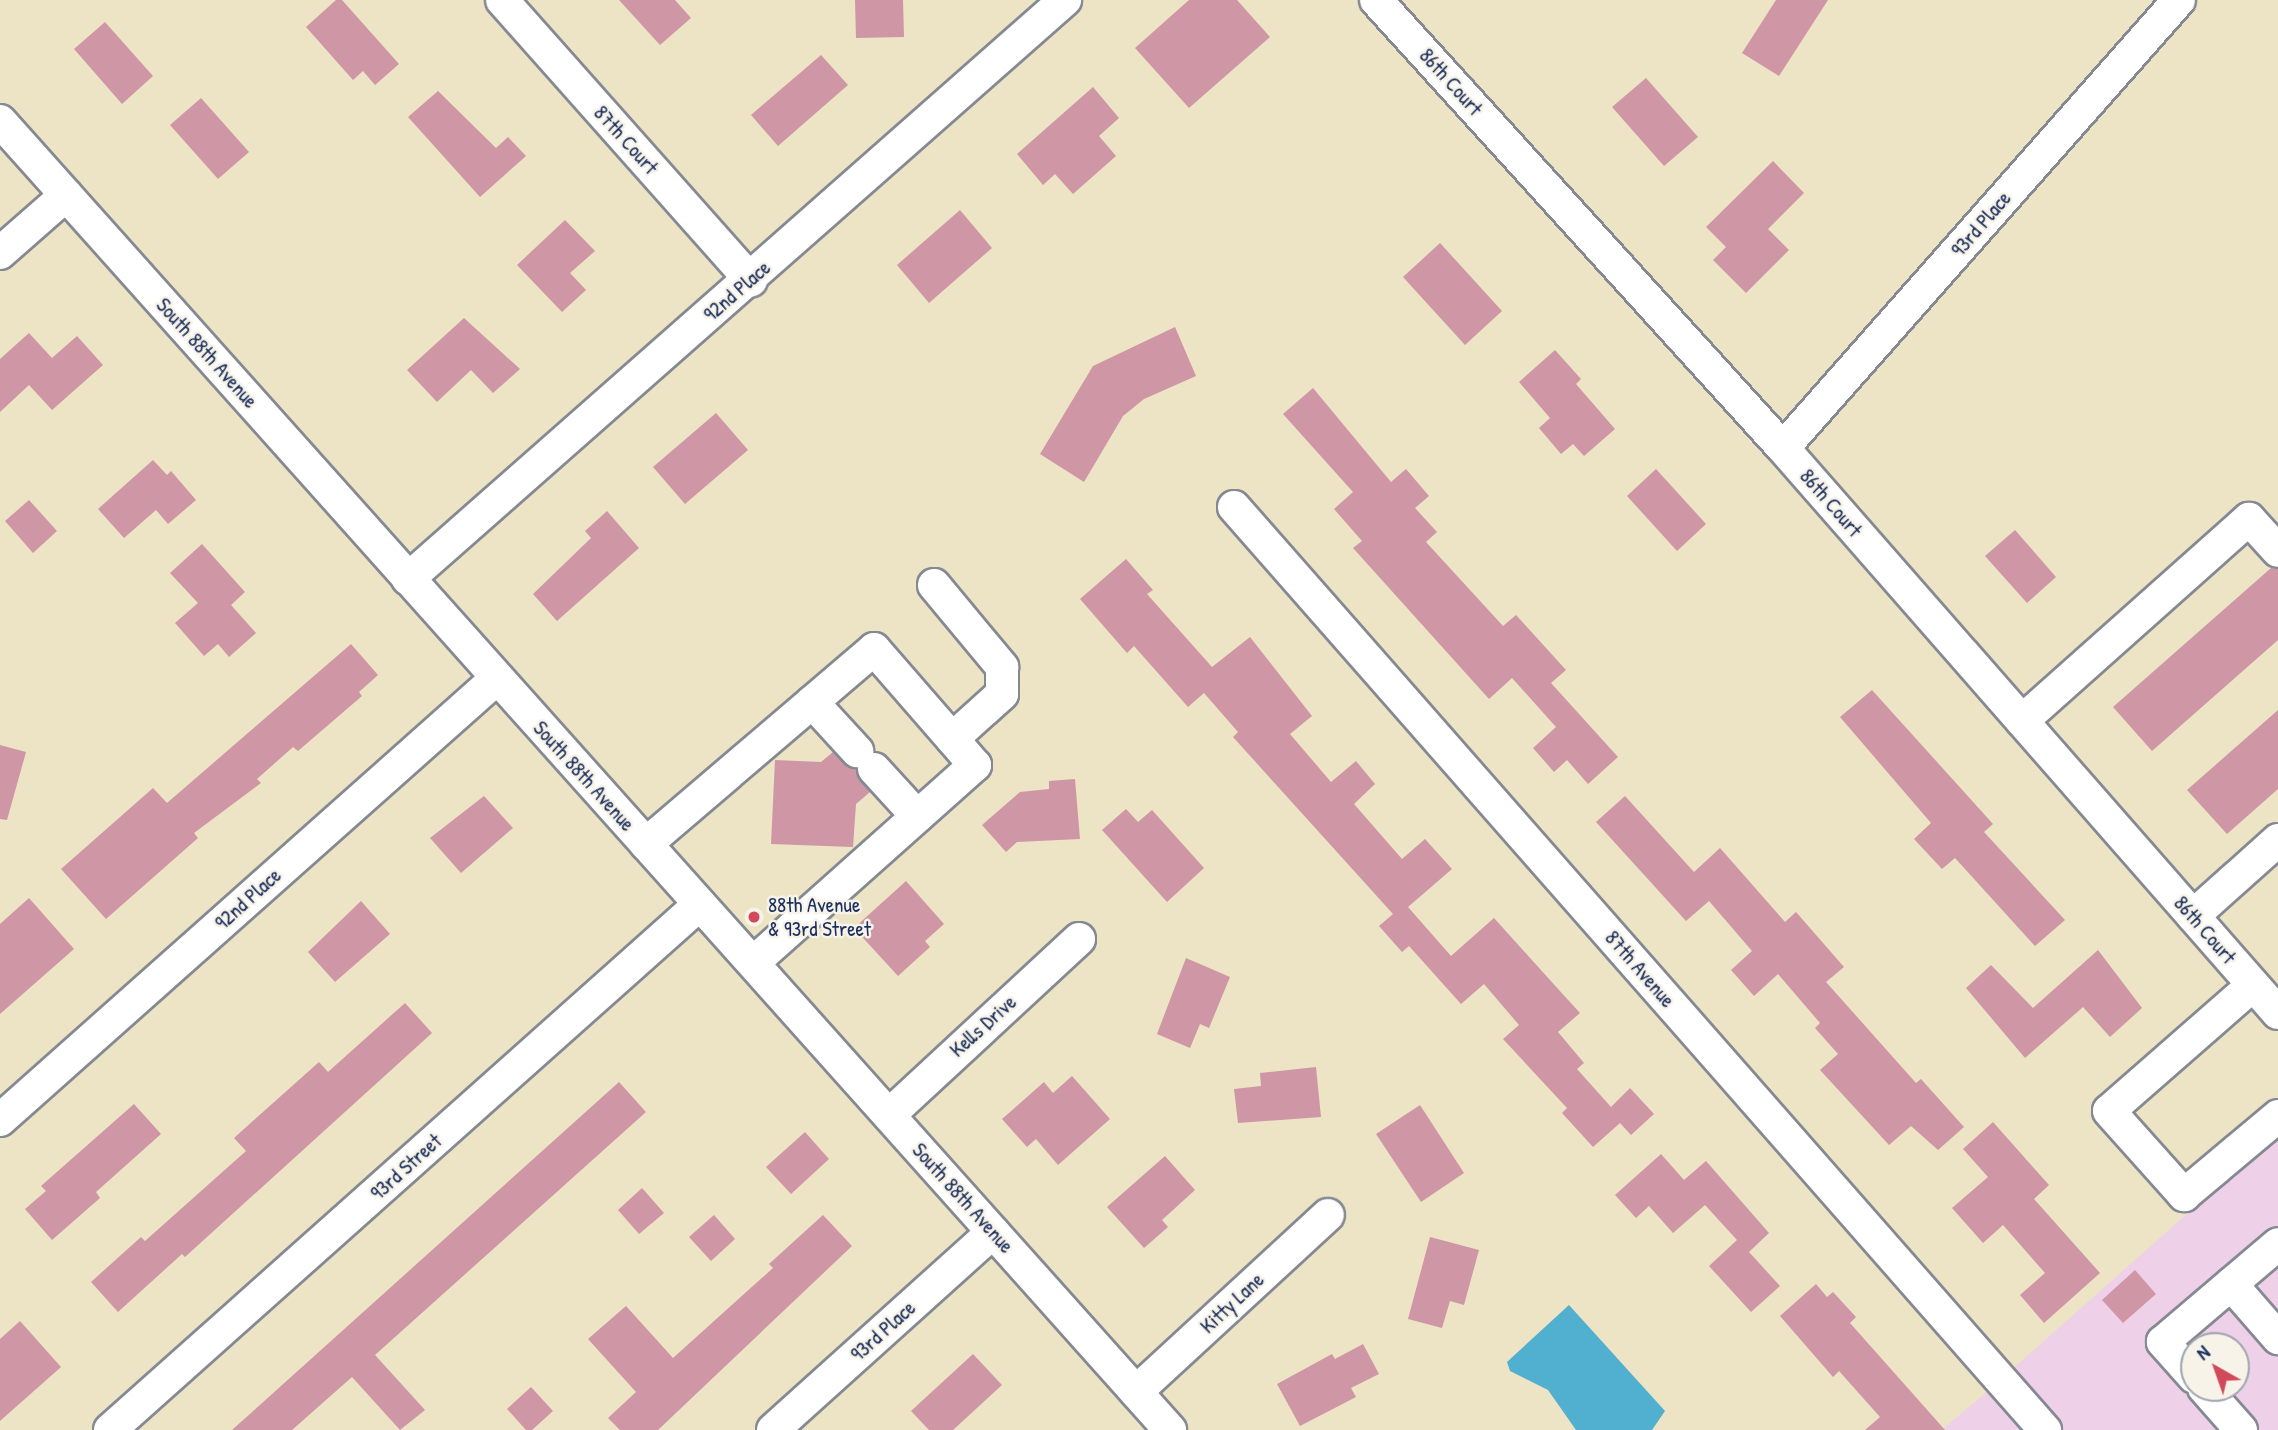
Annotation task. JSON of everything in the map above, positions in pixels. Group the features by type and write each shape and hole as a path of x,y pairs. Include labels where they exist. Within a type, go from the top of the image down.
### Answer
{"street":[{"name":"87th Court","path":"502,0 751,279"},
{"name":"92nd Place","path":"408,579 1065,0"},
{"name":"86th Court","path":"1376,0 1783,448 2278,1013"},
{"name":"93rd Place","path":"1783,448 2179,0"},
{"name":"South 88th Avenue","path":"0,121 1170,1430"},
{"path":"0,253 66,195"},
{"name":"87th Avenue","path":"1234,507 2045,1430"},
{"path":"2022,721 2249,519 2278,551"},
{"path":"934,585 1002,667 1002,694 952,739"},
{"path":"646,844 874,649 975,765 753,963"},
{"name":"92nd Place","path":"0,1120 496,679"},
{"path":"812,702 917,816"},
{"path":"2193,916 2278,840"},
{"name":"93rd Street","path":"110,1430 700,904"},
{"name":"Kells Drive","path":"889,1115 1079,939"},
{"path":"2253,985 2109,1111 2184,1195 2278,1116"},
{"name":"Kitty Lane","path":"1136,1392 1328,1214"},
{"name":"93rd Place","path":"773,1430 993,1232"},
{"path":"2180,1361 2163,1342 2278,1244"},
{"path":"2231,1284 2278,1339"},
{"path":"2216,1402 2241,1430"}],"shaded area":[{"path":"2278,1133 2278,1430 1942,1430 1982,1396"}],"water":[{"path":"1569,1305 1665,1411 1652,1430 1576,1430 1548,1390 1510,1371 1507,1362"}],"building":[{"path":"336,0 342,0 399,64 375,85 363,71 353,80 306,27"},
{"path":"619,0 675,0 691,18 660,45"},
{"path":"855,0 903,0 904,37 856,38"},
{"path":"1189,0 1237,0 1270,37 1189,108 1135,48"},
{"path":"1776,0 1828,0 1779,76 1742,53"},
{"path":"105,22 153,76 122,104 74,49"},
{"path":"821,55 848,85 778,146 751,115"},
{"path":"1646,78 1698,137 1664,166 1612,107"},
{"path":"1093,87 1119,118 1099,136 1116,156 1073,194 1055,174 1043,185 1017,154"},
{"path":"438,91 496,148 508,137 526,156 480,197 408,117"},
{"path":"201,98 249,152 218,179 170,125"},
{"path":"1773,161 1804,193 1768,229 1789,250 1746,293 1713,260 1726,247 1706,227"},
{"path":"960,210 992,248 929,303 897,265"},
{"path":"565,220 595,251 570,273 586,290 562,312 517,265"},
{"path":"1440,243 1502,311 1465,345 1403,277"},
{"path":"464,318 520,369 493,393 471,370 437,402 407,370"},
{"path":"1175,327 1196,376 1144,399 1123,416 1084,482 1040,454 1093,366"},
{"path":"29,333 52,358 77,336 103,365 52,410 29,385 0,412 0,359"},
{"path":"1555,350 1581,379 1576,384 1615,429 1584,456 1573,444 1561,454 1539,428 1550,418 1519,382"},
{"path":"1313,388 1391,482 1406,469 1429,496 1415,508 1437,532 1426,542 1503,626 1516,615 1566,670 1551,683 1618,757 1588,784 1567,760 1554,772 1533,748 1556,727 1512,678 1489,699 1353,548 1362,541 1334,509 1353,492 1283,414"},
{"path":"716,413 748,450 685,504 653,467"},
{"path":"153,460 167,475 171,471 196,500 168,524 156,510 124,538 98,509"},
{"path":"1656,469 1706,524 1677,551 1627,496"},
{"path":"29,500 57,531 33,553 5,521"},
{"path":"607,511 639,548 557,621 533,594 591,538 585,531"},
{"path":"2015,530 2056,577 2027,603 1985,556"},
{"path":"202,544 245,592 231,605 256,633 229,657 218,644 204,656 175,623 198,603 170,573"},
{"path":"1126,559 1153,590 1147,594 1212,667 1250,637 1312,716 1290,734 1331,782 1356,761 1375,784 1354,804 1402,859 1425,839 1452,869 1408,907 1451,956 1494,918 1580,1013 1558,1032 1584,1063 1577,1069 1611,1107 1630,1088 1654,1114 1631,1135 1620,1123 1593,1147 1562,1113 1567,1108 1503,1039 1519,1025 1484,984 1461,1004 1409,946 1402,952 1379,926 1393,914 1233,737 1238,732 1204,693 1188,707 1134,646 1127,653 1080,599"},
{"path":"2271,568 2278,569 2278,640 2152,751 2113,707"},
{"path":"351,644 378,675 359,692 362,696 298,751 293,747 257,779 261,783 194,833 198,838 106,919 61,869 153,788 167,803"},
{"path":"1872,690 1993,824 1984,832 2065,920 2035,946 1955,858 1942,869 1914,839 1931,823 1840,717"},
{"path":"2278,710 2278,789 2227,834 2187,790"},
{"path":"0,745 26,752 7,820 0,819"},
{"path":"833,752 856,769 870,792 856,804 853,847 771,844 775,760 821,762"},
{"path":"1075,779 1080,839 1017,842 1006,852 982,825 1020,792 1049,789 1049,781"},
{"path":"484,796 513,828 461,873 430,838"},
{"path":"1625,796 1694,872 1720,848 1785,922 1796,912 1844,967 1826,982 1916,1083 1921,1079 1964,1127 1938,1150 1911,1126 1889,1145 1820,1070 1838,1054 1815,1028 1820,1023 1778,974 1754,996 1731,970 1752,951 1709,901 1686,921 1596,822"},
{"path":"1126,809 1138,822 1152,810 1204,868 1167,902 1102,830"},
{"path":"906,881 944,924 925,941 930,947 898,976 854,928"},
{"path":"29,898 74,949 0,1014 0,924"},
{"path":"361,901 390,934 335,982 308,952"},
{"path":"2098,950 2142,1008 2110,1037 2083,1007 2025,1058 1966,988 1991,965 2033,1008"},
{"path":"1186,958 1230,977 1209,1028 1200,1024 1190,1048 1157,1034"},
{"path":"405,1003 432,1033 185,1257 182,1254 118,1312 91,1282 141,1237 145,1241 246,1151 234,1138 319,1062 328,1072"},
{"path":"1316,1067 1321,1117 1238,1123 1234,1089 1261,1086 1260,1073"},
{"path":"1072,1076 1110,1119 1058,1165 1036,1139 1027,1147 1002,1119 1044,1082 1053,1093"},
{"path":"619,1082 646,1112 375,1355 425,1410 400,1430 352,1377 292,1430 232,1430"},
{"path":"134,1104 161,1134 96,1192 100,1198 52,1240 25,1209 46,1191 41,1186"},
{"path":"1420,1105 1464,1173 1421,1202 1376,1134"},
{"path":"1993,1122 2049,1185 2034,1199 2100,1273 2044,1323 2020,1295 2045,1273 2003,1225 1983,1243 1952,1208 1988,1177 1963,1149"},
{"path":"805,1132 829,1159 791,1194 766,1167"},
{"path":"1661,1154 1684,1180 1706,1161 1769,1233 1749,1252 1780,1286 1751,1312 1709,1266 1737,1240 1705,1205 1673,1233 1649,1206 1636,1218 1615,1195"},
{"path":"1165,1156 1195,1190 1162,1220 1168,1227 1144,1248 1107,1207"},
{"path":"642,1188 664,1213 639,1234 618,1210"},
{"path":"714,1215 735,1239 711,1261 689,1237"},
{"path":"823,1215 852,1246 658,1430 620,1430 608,1418 636,1392 588,1339 626,1306 673,1358 773,1268 769,1264"},
{"path":"1430,1237 1479,1250 1464,1305 1450,1301 1442,1328 1408,1319"},
{"path":"2135,1270 2156,1294 2123,1323 2102,1300"},
{"path":"1816,1284 1827,1297 1833,1292 1856,1317 1850,1323 1945,1430 1865,1430 1880,1417 1839,1371 1833,1377 1780,1316"},
{"path":"20,1321 61,1367 0,1421 0,1339"},
{"path":"1363,1344 1379,1374 1351,1388 1356,1397 1300,1426 1277,1384 1332,1354 1335,1359"},
{"path":"973,1354 1002,1385 953,1430 929,1430 911,1411"},
{"path":"531,1387 553,1411 532,1430 526,1430 507,1409"}],"place":[{"name":"88th Avenue & 93rd Street","path":"754,917"}]}
